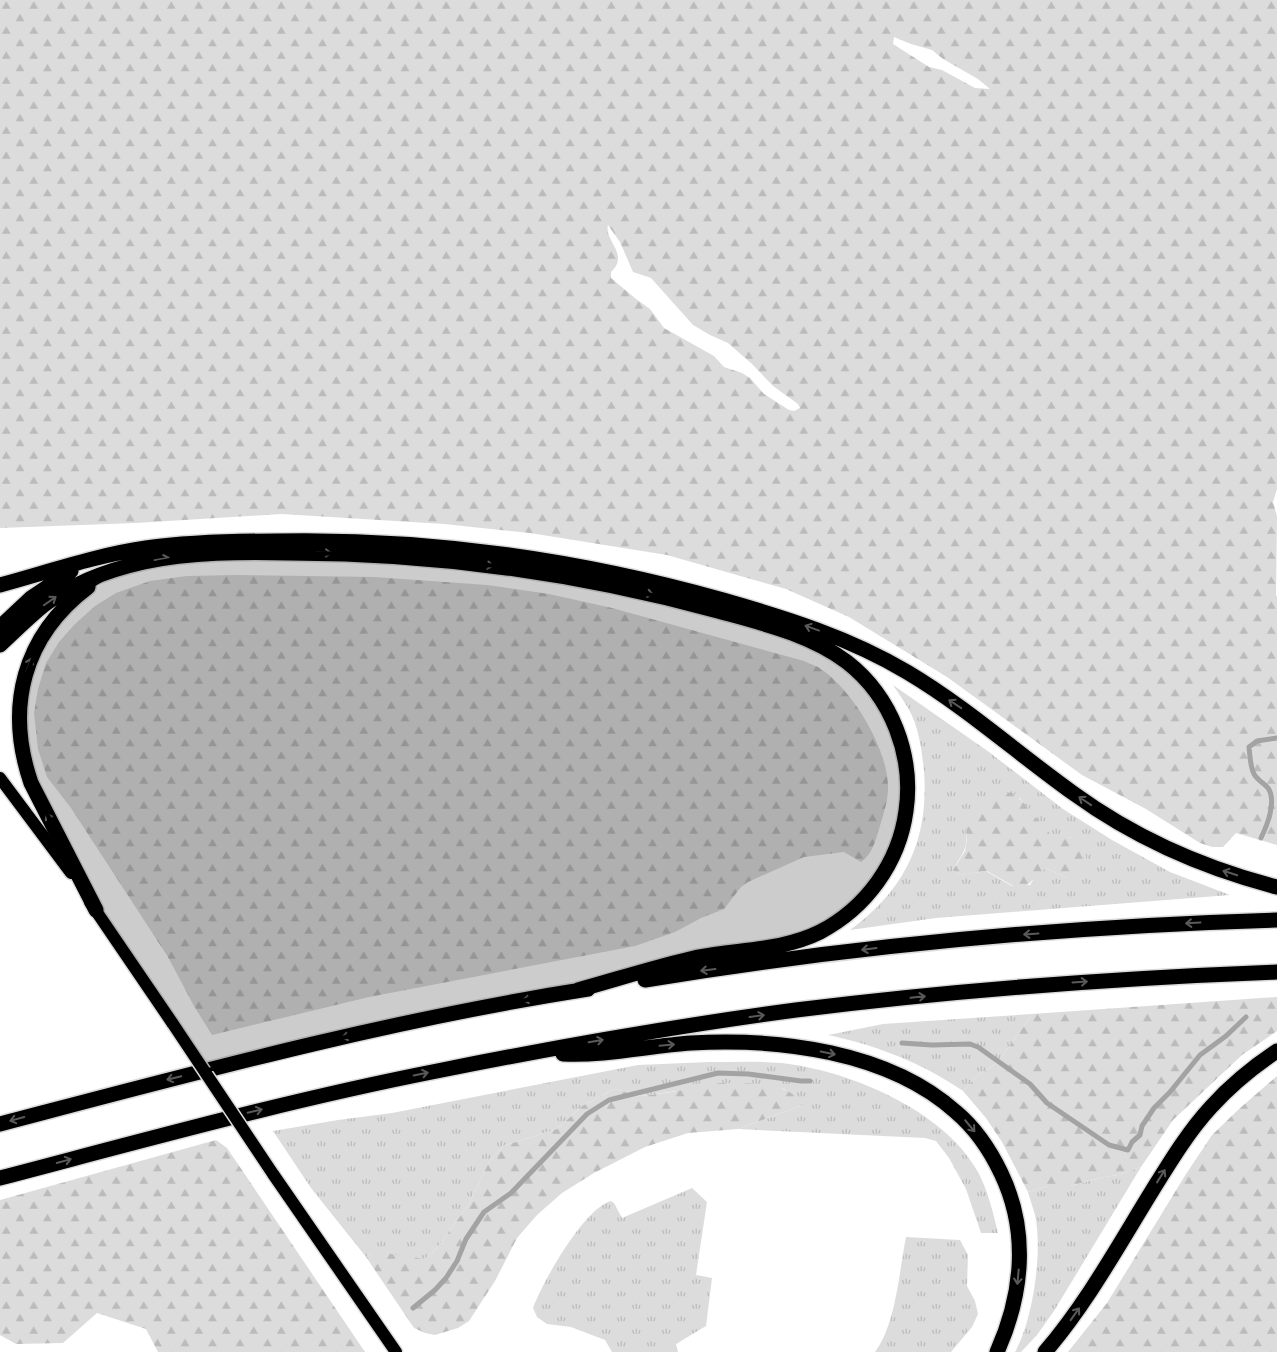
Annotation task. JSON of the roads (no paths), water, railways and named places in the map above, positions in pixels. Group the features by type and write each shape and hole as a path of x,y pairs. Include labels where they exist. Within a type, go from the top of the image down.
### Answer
{"highway":[{"path":"0,585 129,551 182,544 253,541 347,540 430,545 516,556 612,573 705,595 784,618 839,638 874,654 907,672 965,711 1073,793 1142,836 1203,864 1277,887"},
{"path":"0,645 45,604 85,581 114,571 165,558 264,552 431,558 516,568 612,585 742,618 818,645 846,661 870,683 896,727 902,744 908,780 908,799 900,838 886,871 863,900 835,923 806,938 791,943 694,958 578,990"},
{"path":"0,626 43,589 87,561"},
{"path":"96,910 31,783 19,734 19,714 23,683 33,653 41,639 73,598 114,571"},
{"path":"0,1124 328,1040 578,990 699,971 884,948 1079,930 1277,920"},
{"path":"0,1178 254,1111 434,1071 531,1052 736,1019 876,1001 1043,985 1277,972"},
{"path":"531,1052 587,1054 714,1042 782,1045 845,1056 890,1072 928,1091 943,1101 968,1123 998,1167 1010,1196 1019,1244 1019,1276 1013,1309 997,1352"},
{"path":"1045,1352 1089,1294 1170,1162 1196,1124 1234,1085 1277,1051"}],"main road":[{"path":"0,778 52,846 273,1174 396,1352"}],"waterway":[{"path":"1261,838 1268,820 1272,800 1268,788 1254,774 1249,747 1257,741 1277,738"},
{"path":"902,1043 932,1045 970,1044 978,1047 1030,1084 1047,1103 1109,1145 1128,1150 1132,1142 1140,1135 1142,1126 1154,1108 1170,1092 1200,1055 1226,1036 1246,1017"},
{"path":"413,1308 446,1278 457,1261 466,1239 484,1212 511,1193 587,1114 609,1100 718,1073 748,1074 810,1081"}]}
